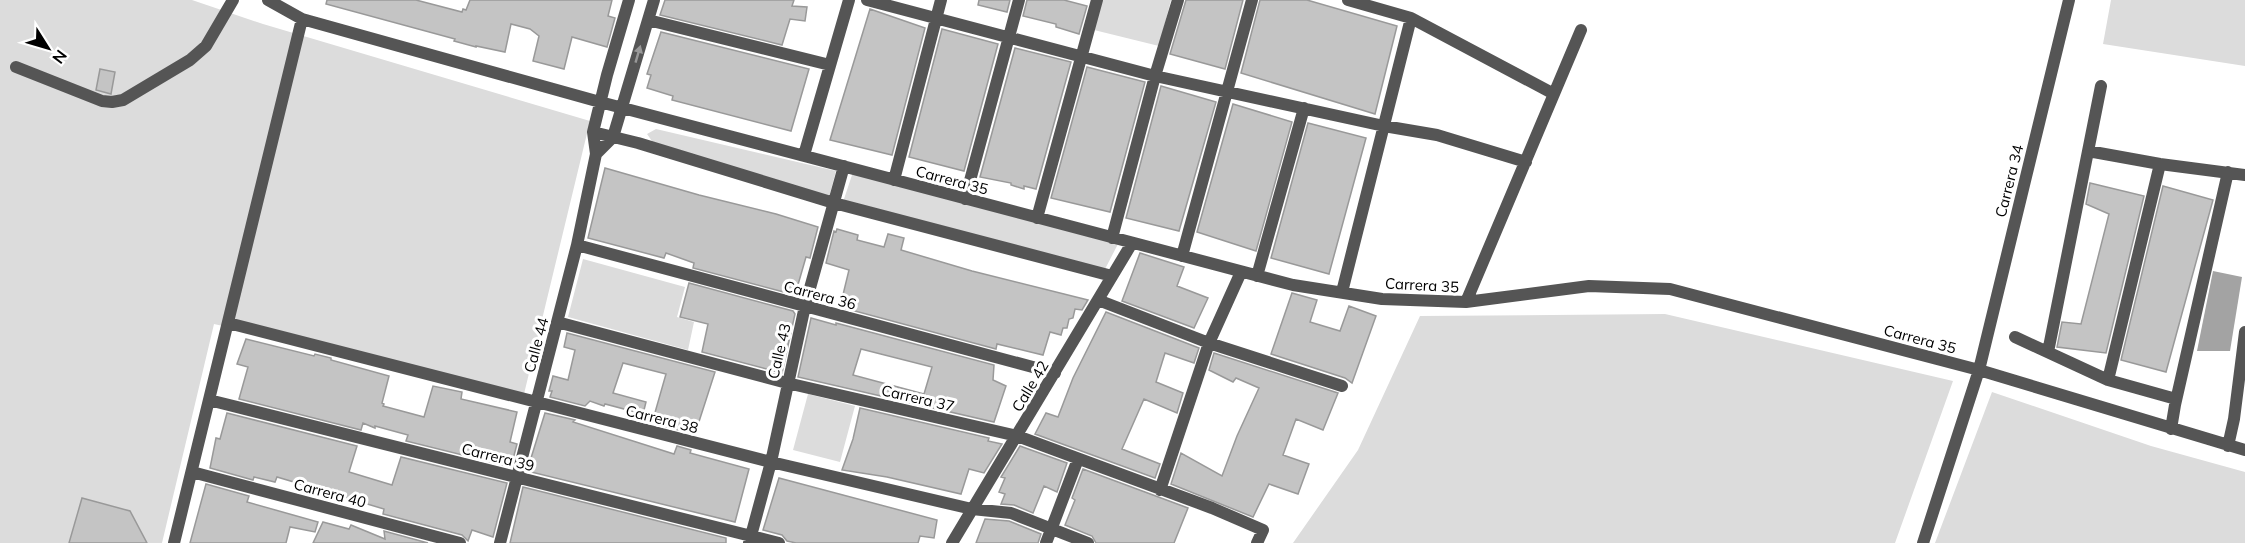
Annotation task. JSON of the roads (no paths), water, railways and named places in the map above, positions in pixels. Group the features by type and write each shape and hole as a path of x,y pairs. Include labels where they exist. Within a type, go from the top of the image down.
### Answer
{"street":[{"path":"16,67 102,101 123,100 190,60 206,46 233,0"},
{"name":"Calle 44","path":"500,543 577,245 596,154 593,132 628,0"},
{"path":"596,154 613,137 654,0"},
{"path":"804,155 849,0"},
{"path":"867,0 1155,76 1384,126 1437,135 1526,162"},
{"path":"894,180 941,0"},
{"path":"965,199 1019,0"},
{"path":"1037,218 1098,0"},
{"path":"1113,238 1155,76 1178,0"},
{"path":"1182,256 1252,0"},
{"path":"1348,0 1411,18 1554,94"},
{"name":"Carrera 34","path":"1923,543 1979,370 2069,0"},
{"name":"Carrera 35","path":"270,1 302,19 600,102 1293,285 1382,299 1467,302 1589,286 1670,289 1979,370 2245,450"},
{"path":"1342,292 1411,18"},
{"path":"174,543 302,19"},
{"path":"648,20 830,65"},
{"path":"1467,302 1581,30"},
{"path":"2048,352 2101,86"},
{"path":"1257,276 1304,108"},
{"path":"593,132 638,142 834,203 1112,276"},
{"path":"2088,151 2160,164 2245,175"},
{"path":"2108,380 2160,164"},
{"name":"Calle 43","path":"750,540 771,462 805,306 844,166"},
{"path":"2171,429 2228,172"},
{"name":"Calle 42","path":"952,543 1132,243"},
{"name":"Carrera 36","path":"577,245 1055,373"},
{"path":"1160,490 1209,343 1241,272"},
{"path":"1098,300 1209,343 1342,386"},
{"name":"Carrera 37","path":"557,322 787,383 1017,436 1212,508 1263,530 1257,543"},
{"name":"Carrera 38","path":"228,323 771,462 972,509 1011,513 1088,543"},
{"path":"2228,446 2240,411 2245,332"},
{"path":"2014,337 2108,380 2176,399"},
{"name":"Carrera 39","path":"209,400 518,477 750,540 779,543"},
{"path":"1046,543 1078,459"},
{"name":"Carrera 40","path":"192,472 460,543"}]}
